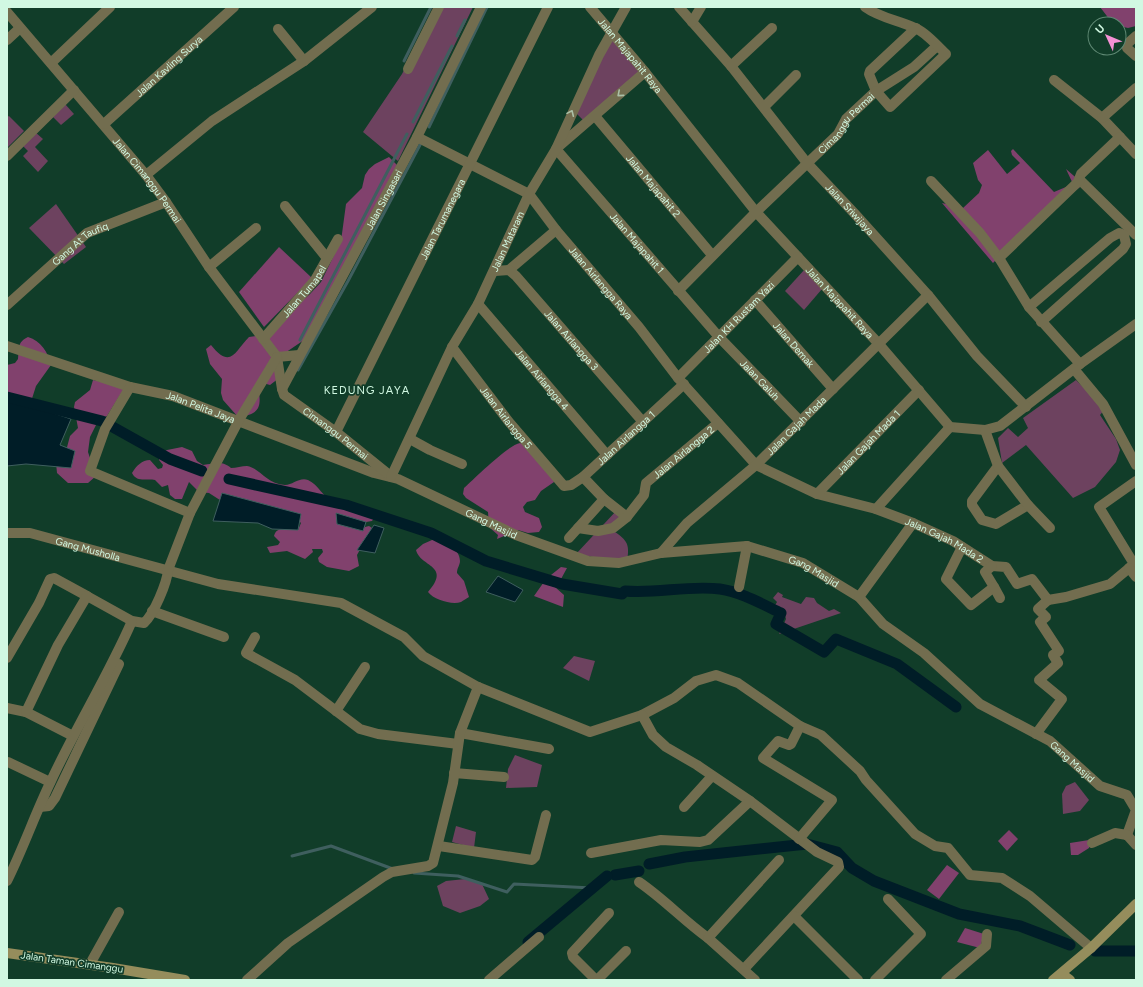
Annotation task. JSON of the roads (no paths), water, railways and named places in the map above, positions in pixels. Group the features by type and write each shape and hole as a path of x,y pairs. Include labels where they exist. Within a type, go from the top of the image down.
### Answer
{"street":[{"path":"51,63 110,7"},
{"name":"Jalan Kavling Surya","path":"104,124 234,7"},
{"path":"146,175 212,121 304,61 372,7"},
{"path":"408,69 439,7"},
{"name":"Jalan Singasari","path":"282,390 299,355 417,137 481,7"},
{"name":"Jalan Tarumanegara","path":"336,432 548,7"},
{"name":"Jalan Majapahit Raya","path":"590,7 645,72 756,212 878,343 950,428"},
{"name":"Jalan Mataram","path":"391,477 452,348 478,304 529,194 556,149 585,84 626,7"},
{"name":"Jalan Sriwijaya","path":"679,7 731,66 807,164 855,214 928,295 977,356 1026,407"},
{"path":"692,22 701,7"},
{"path":"866,7 872,12 894,22 916,28 937,46 914,67 876,91 869,74 870,71 916,28"},
{"name":"Jalan Cimanggu Permai","path":"7,12 104,124 166,202 209,267 277,357 282,390"},
{"path":"7,40 20,28"},
{"path":"731,66 772,28"},
{"path":"278,29 304,61"},
{"path":"1136,36 1127,44 1128,48 1136,56"},
{"name":"Cimanggu Permai","path":"678,290 756,212 838,134 846,119 876,91 890,107 946,54 937,46"},
{"path":"556,149 645,72"},
{"path":"764,107 796,75"},
{"path":"1054,80 1102,118 1136,154"},
{"path":"1102,118 1136,88"},
{"path":"7,156 74,90"},
{"name":"Jalan Majapahit 2","path":"595,116 712,255"},
{"name":"Jalan Airlangga Raya","path":"417,137 529,194 556,230 639,327 681,381 756,465"},
{"path":"999,258 1080,180 1081,174 1120,137"},
{"name":"Jalan Majapahit 1","path":"556,149 719,337"},
{"path":"1080,180 1136,235"},
{"path":"931,181 965,216 999,258 1029,307 1077,366 1134,452 1136,465"},
{"name":"Gang At Taufiq","path":"7,305 87,233 166,202"},
{"path":"285,206 326,257"},
{"path":"209,267 256,228"},
{"path":"494,271 509,270 556,230"},
{"path":"1029,307 1110,238 1119,233 1124,235 1126,244 1123,249 1041,322"},
{"name":"Jalan Tumapel","path":"263,339 315,280 326,257 338,239"},
{"name":"Jalan KH Rustam Yazi","path":"681,381 719,337 798,257"},
{"name":"Jalan Airlangga 3","path":"509,270 516,276 643,422"},
{"name":"Jalan Gajah Mada","path":"661,553 698,512 756,465 928,295"},
{"name":"Jalan Demak","path":"755,300 833,389"},
{"name":"Jalan Airlangga 4","path":"478,304 546,386 607,455"},
{"path":"876,508 950,428 985,430 1000,426 1077,366 1136,324"},
{"name":"Jalan Galuh","path":"719,337 801,422"},
{"name":"Jalan Pelita Jaya","path":"7,346 130,387 173,396 374,473 391,477"},
{"name":"Jalan Airlangga 5","path":"452,348 509,422 564,486"},
{"path":"7,658 39,603 50,579 54,578 135,621 144,623 152,612 167,580 168,570 190,513 239,420 277,357 299,355"},
{"name":"Jalan Airlangga 1","path":"564,486 571,485 583,477 643,422 681,381"},
{"path":"130,387 105,430 90,471 190,513"},
{"name":"Cimanggu Permai","path":"282,390 284,395 336,432 391,477"},
{"name":"Jalan Gajah Mada 1","path":"817,494 919,390"},
{"name":"Jalan Airlangga 2","path":"578,528 598,531 613,528 627,516 644,495 646,483 718,423"},
{"path":"985,430 998,466 1028,505 1050,528"},
{"path":"410,439 430,450 462,464"},
{"name":"Jalan Gajah Mada 2","path":"756,465 817,494 876,508 953,541 992,566 1006,567 1017,584 1032,579 1048,600"},
{"path":"998,466 972,501 973,509 982,520 996,524 1028,505"},
{"name":"Gang Masjid","path":"391,477 516,535 588,561 619,563 661,553 746,546 803,563 859,597 883,624 924,653 980,704 1050,741 1100,786 1127,795 1136,810 1127,835"},
{"path":"583,477 604,499 627,516"},
{"path":"1036,734 1062,699 1039,680 1058,663 1053,655 1059,651 1040,622 1046,617 1038,609 1048,600 1066,597 1110,584 1134,564 1099,507 1136,481"},
{"path":"569,538 604,499"},
{"path":"859,597 913,523"},
{"name":"Gang Musholla","path":"7,533 30,533 218,584 341,603 404,637 423,656 478,687 590,732 642,715 674,698 696,681 716,675 738,683 800,726 821,735 860,771 866,780 915,834 935,846 948,848 970,875 1002,878 1030,896 1091,948"},
{"path":"739,587 746,546"},
{"path":"962,547 946,579 971,605 994,586"},
{"path":"992,566 985,572 1000,598"},
{"path":"1129,568 1136,577"},
{"path":"26,712 58,645 87,596"},
{"path":"152,612 224,637"},
{"path":"7,881 50,782 135,621"},
{"path":"40,807 49,806 55,798 135,621"},
{"path":"255,637 246,653 295,680 360,729 378,734 458,744"},
{"path":"336,711 365,667"},
{"path":"247,980 288,943 383,877 392,872 432,865 439,846 453,783 460,733 478,687"},
{"path":"7,708 26,712 73,736"},
{"path":"642,715 658,741 750,801 817,852 838,862 839,867 744,969"},
{"path":"800,726 791,744 788,745 778,740 764,758 832,800 802,841"},
{"path":"460,733 549,749"},
{"path":"8,762 50,782"},
{"path":"454,773 504,777"},
{"path":"684,807 712,776"},
{"path":"591,853 662,840 685,840 700,842 708,840 750,801"},
{"path":"439,846 532,860 536,857 546,815"},
{"path":"1092,843 1115,833 1127,835 1136,845"},
{"path":"708,938 779,860"},
{"path":"639,882 662,898 684,921 708,938 755,980"},
{"path":"875,980 921,934 888,899"},
{"path":"1062,978 1136,904"},
{"path":"90,964 119,912"},
{"path":"609,913 572,953 573,957 597,980 626,951"},
{"path":"794,916 858,980"},
{"path":"946,980 986,946 987,934"},
{"path":"489,980 539,937"},
{"name":"Jalan Taman Cimanggu","path":"7,953 90,964 184,980"}],"water":[{"path":"7,401 24,403 71,419 60,445 75,451 71,468 26,464 7,466"},
{"path":"222,493 301,514 298,530 272,529 258,523 213,521"},
{"path":"336,513 366,522 363,531 337,524"},
{"path":"374,525 384,528 375,553 357,550"},
{"path":"498,576 523,590 515,602 486,592"}],"waterway":[{"path":"404,61 431,7"},
{"path":"429,127 487,7"},
{"path":"457,36 465,20"},
{"path":"413,122 452,46"},
{"path":"300,340 407,134"},
{"path":"298,370 348,281 421,143"},
{"path":"7,397 102,421 170,459 202,471"},
{"path":"229,479 346,505 431,533 486,561 562,584 622,594 625,591 637,592 696,588 720,589 736,593 781,613 776,624 824,652 836,639 897,664 956,707"},
{"path":"649,864 685,857 807,844 837,852 852,868 874,881 959,914 1020,926 1070,945"},
{"path":"292,856 331,846 393,869"},
{"path":"615,875 639,871"},
{"path":"414,873 458,876 507,892 514,884 592,888"},
{"path":"528,942 607,876"},
{"path":"1095,951 1136,951"}],"district":[{"name":"KEDUNG JAYA","path":"367,390"}]}
